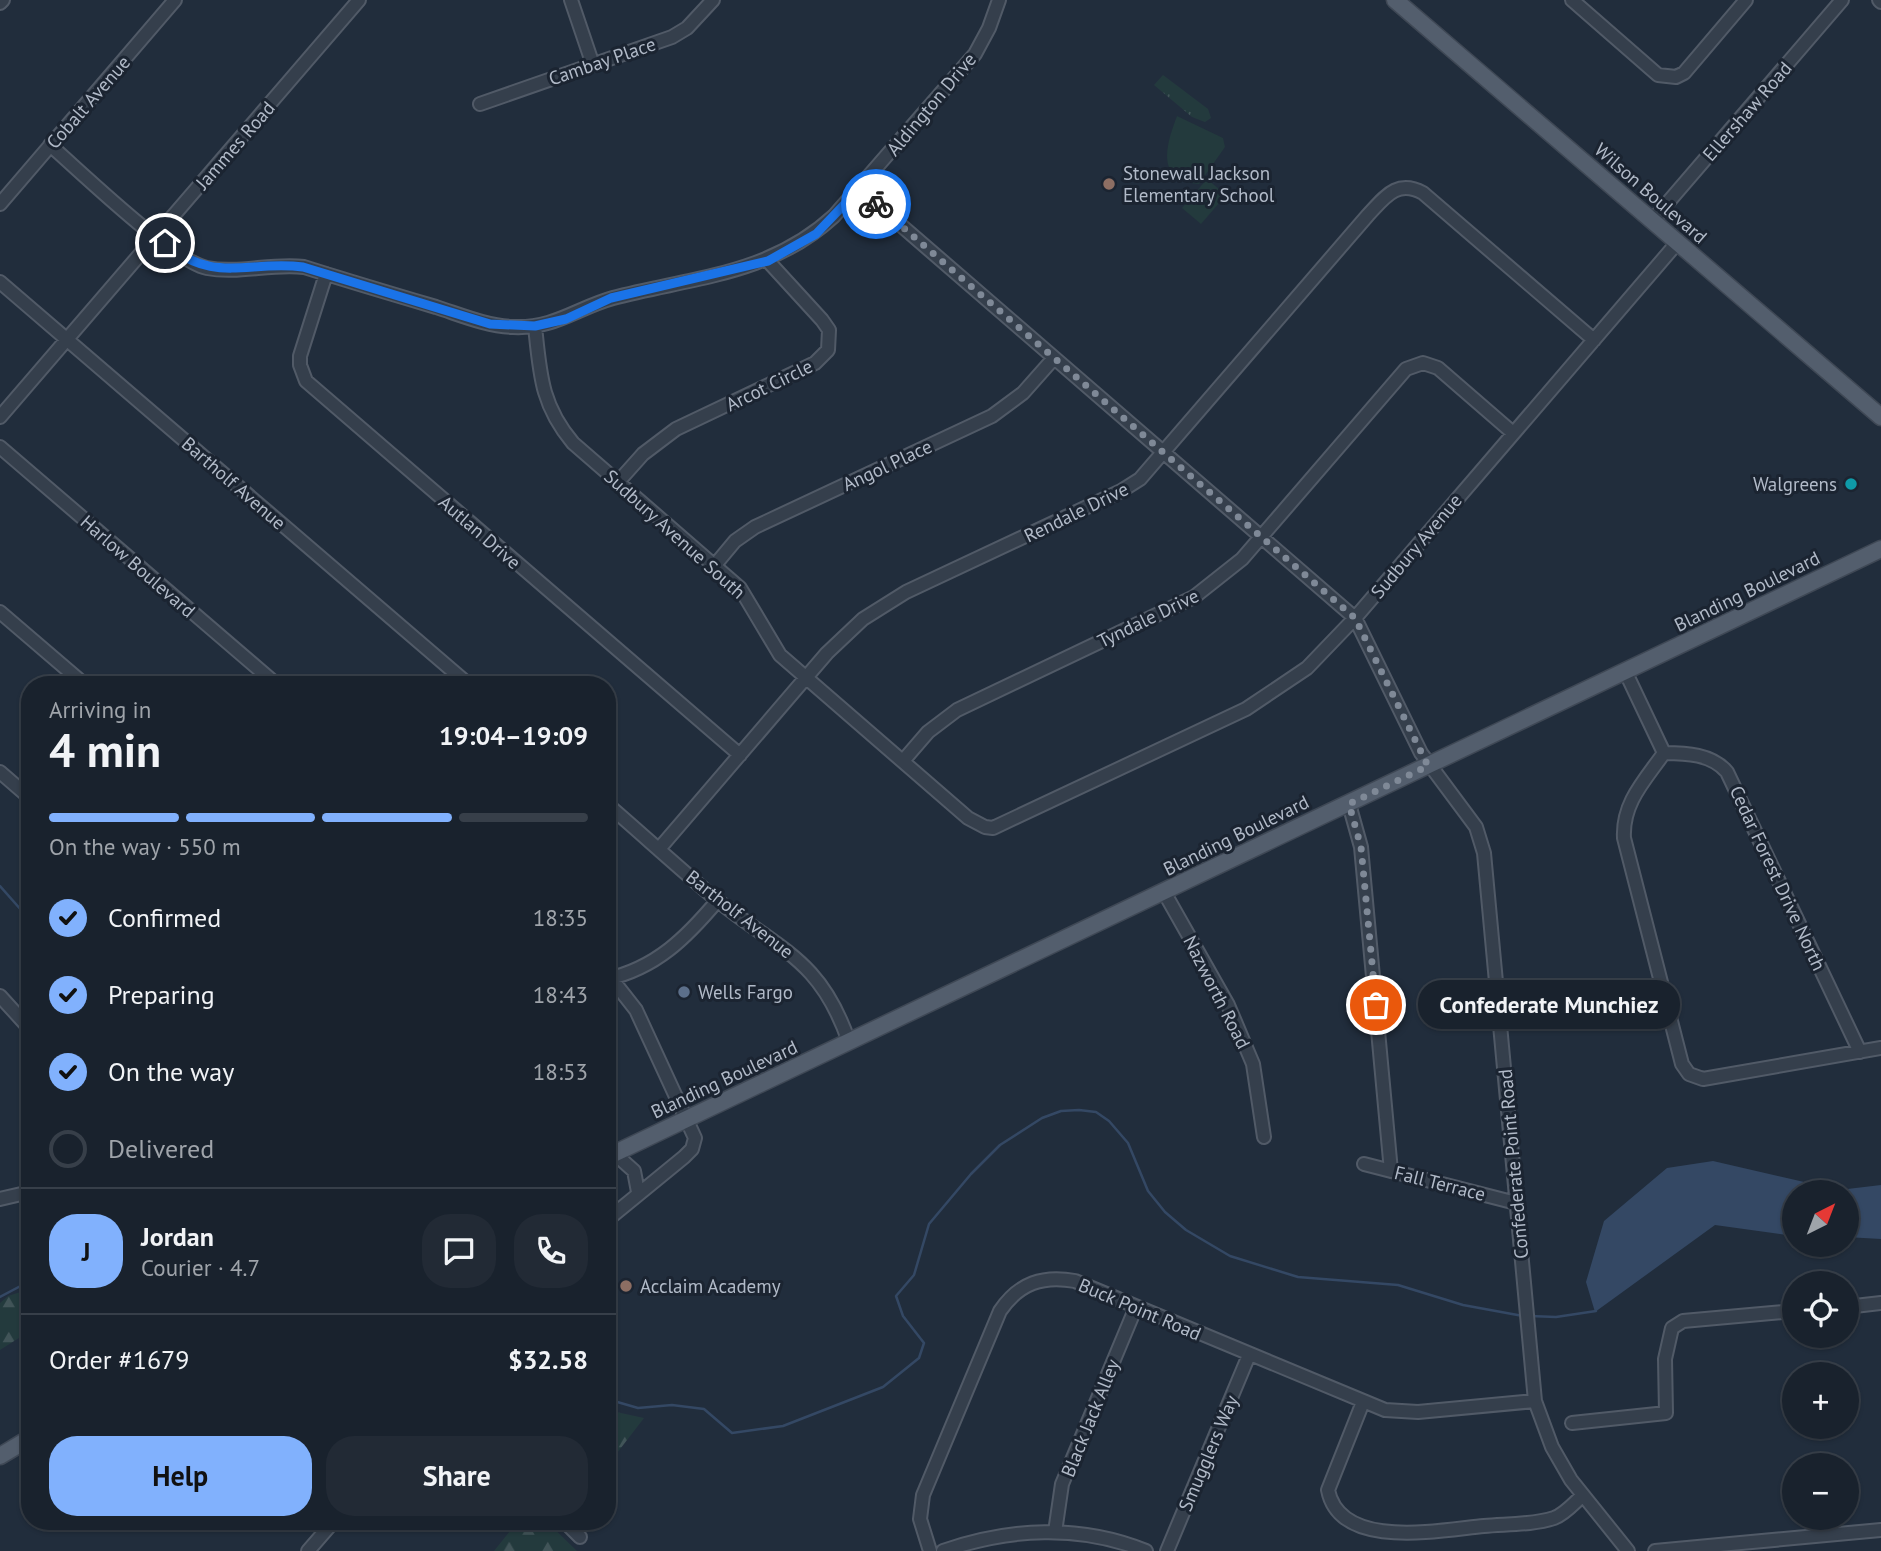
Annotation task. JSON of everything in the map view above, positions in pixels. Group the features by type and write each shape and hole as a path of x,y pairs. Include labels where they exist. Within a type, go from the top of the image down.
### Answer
{"main road":[{"name":"Wilson Boulevard","path":"1395,0 1881,417"},
{"name":"Blanding Boulevard","path":"616,1153 1881,549"},
{"path":"0,1456 21,1443"}],"street":[{"name":"Cobalt Avenue","path":"0,204 175,0"},
{"name":"Jammes Road","path":"0,417 359,0"},
{"path":"571,0 593,65"},
{"name":"Cambay Place","path":"480,104 672,37 687,28 713,0"},
{"name":"Aldington Drive","path":"50,145 180,257 201,267 222,269 286,265 326,274 490,324 535,326 566,319 611,298 768,261 816,234 859,189 975,54 989,28 999,0"},
{"path":"1572,0 1658,75 1666,77 1684,73 1744,1"},
{"name":"Ellershaw Road","path":"1652,221 1842,0"},
{"name":"Rendale Drive","path":"659,849 844,636 886,603 1121,491 1140,479 1368,215 1397,188 1405,186 1423,193 1594,340"},
{"path":"859,189 1355,618"},
{"name":"Sudbury Avenue","path":"985,827 1000,826 1247,709 1307,668 1355,618 1677,243"},
{"name":"Arcot Circle","path":"618,482 660,440 815,363 828,350 829,330 768,261"},
{"name":"Autlan Drive","path":"326,274 300,356 300,365 306,381 740,755"},
{"name":"Bartholf Avenue","path":"0,282 459,676"},
{"name":"Sudbury Avenue South","path":"535,326 541,382 550,411 573,443 715,565 747,596 771,643 806,678 968,818 985,827"},
{"name":"Angol Place","path":"715,565 735,541 755,527 992,416 1023,393 1054,358"},
{"name":"Tyndale Drive","path":"903,761 928,732 957,710 1194,597 1228,572 1406,369 1423,363 1438,368 1513,433"},
{"name":"Harlow Boulevard","path":"0,447 267,676"},
{"path":"0,613 75,676"},
{"name":"Confederate Point Road","path":"1355,618 1428,766 1479,832 1484,853 1535,1401 1552,1447 1583,1495 1629,1551"},
{"path":"1626,673 1664,753 1630,800 1623,825 1624,838 1682,1064 1689,1074 1703,1079 1881,1048"},
{"name":"Cedar Forest Drive North","path":"1664,753 1706,758 1721,765 1727,772 1860,1052"},
{"path":"0,772 21,790"},
{"path":"1349,804 1361,847 1391,1171"},
{"name":"Bartholf Avenue","path":"616,812 718,900 809,968 824,987 849,1042"},
{"name":"Nazworth Road","path":"1164,892 1228,1005 1253,1064 1264,1138"},
{"path":"616,976 633,974 668,952 695,928 718,900"},
{"path":"616,986 636,1010 695,1138 692,1149 616,1212"},
{"path":"0,996 21,1019"},
{"path":"616,1158 634,1171 638,1192"},
{"name":"Fall Terrace","path":"1364,1164 1516,1203"},
{"path":"0,1199 21,1194"},
{"name":"Buck Point Road","path":"930,1551 920,1519 923,1495 1000,1311 1008,1300 1031,1282 1061,1278 1075,1281 1363,1402 1402,1413 1535,1401"},
{"path":"1859,1307 1881,1306"},
{"name":"Black Jack Alley","path":"1055,1532 1058,1500 1068,1469 1136,1307"},
{"path":"1572,1423 1666,1413 1665,1359 1672,1328 1683,1321 1782,1312"},
{"name":"Smugglers Way","path":"1167,1551 1249,1355"},
{"path":"1363,1402 1328,1490 1330,1502 1337,1511 1366,1529 1400,1534 1540,1521 1565,1512 1583,1495"},
{"path":"308,1551 326,1530"},
{"path":"573,1530 580,1537"},
{"path":"1655,1551 1881,1530"},
{"path":"943,1551 1013,1533 1055,1532 1091,1535 1146,1551"}],"green space":[{"path":"1163,75 1208,109 1211,118 1205,122 1192,117 1154,85"},
{"path":"1177,116 1223,138 1225,147 1199,184 1175,176 1167,160"},
{"path":"1207,179 1226,195 1201,224 1182,208"},
{"path":"21,1292 21,1337 0,1350 0,1303 8,1296"},
{"path":"616,1412 644,1418 616,1454"},
{"path":"511,1530 555,1530 577,1551 494,1551"}],"water":[{"path":"1713,1161 1796,1180 1782,1180 1782,1234 1715,1225 1595,1312 1586,1282 1604,1221 1667,1168"},
{"path":"1881,1185 1881,1239 1859,1238 1859,1188"}],"waterway":[{"path":"0,886 21,910"},
{"path":"616,1402 638,1408 672,1405 704,1409 732,1433 783,1426 883,1387 919,1358 924,1343 903,1316 896,1296 914,1275 929,1224 971,1174 1000,1145 1042,1118 1061,1111 1096,1112 1109,1121 1128,1143 1148,1191 1165,1212 1186,1230 1230,1256 1298,1277 1398,1285 1463,1305 1523,1316"},
{"path":"0,1297 21,1286"},
{"path":"1530,1316 1556,1317 1596,1311"}],"way so far":[{"path":"876,204 1355,618 1428,766 1349,804 1361,847 1376,1005"}],"place":[{"name":"Stonewall Jackson Elementary School","path":"1109,184"},
{"name":"Walgreens","path":"1851,484"},
{"name":"Wells Fargo","path":"684,992"},
{"name":"Confederate Munchiez","path":"1376,1005"},
{"name":"Acclaim Academy","path":"626,1286"}],"route":[{"path":"165,243 180,257 201,267 303,267 490,324 522,327 566,319 611,298 768,261 816,234 859,189 876,204"}]}
